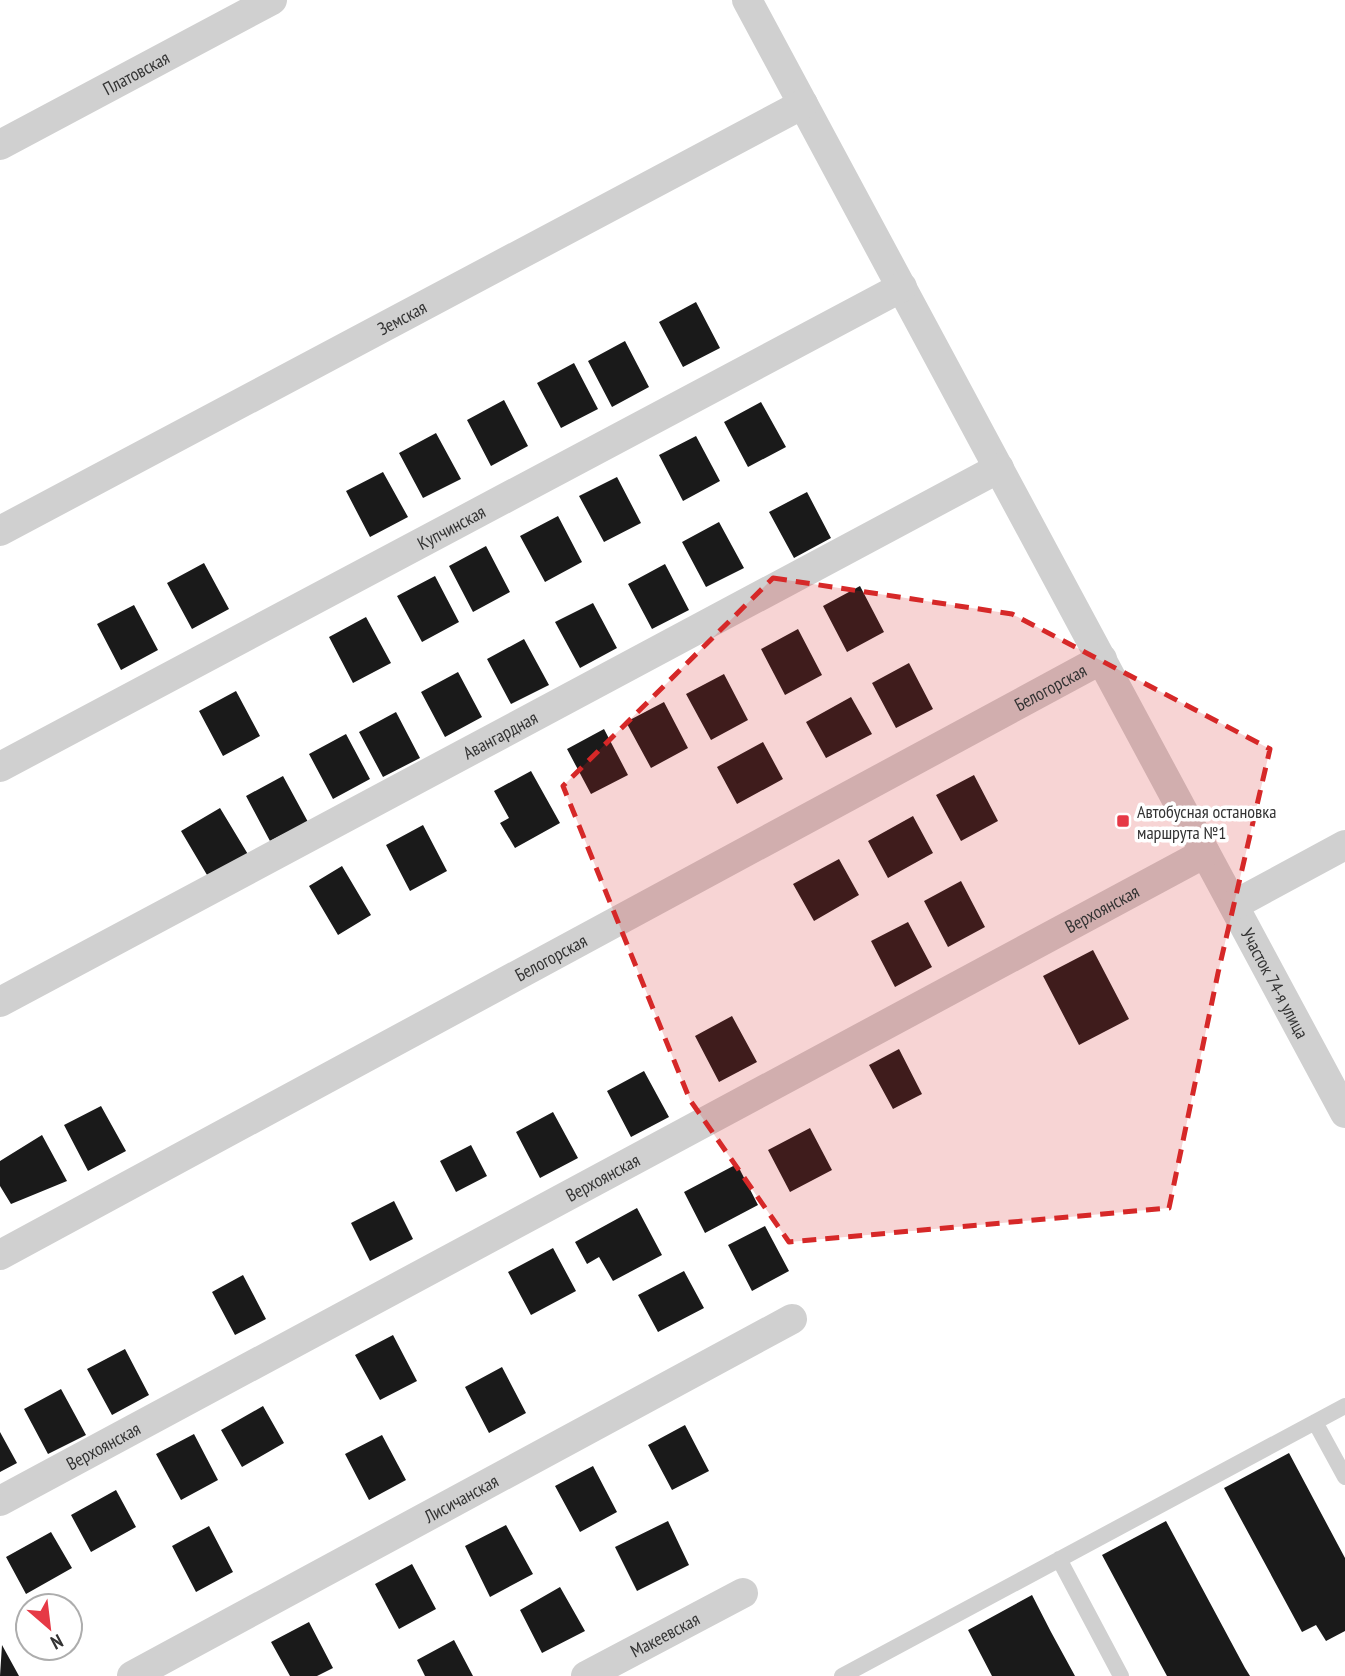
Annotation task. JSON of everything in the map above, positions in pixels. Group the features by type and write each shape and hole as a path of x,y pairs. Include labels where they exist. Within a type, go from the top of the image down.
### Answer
{"street":[{"name":"Платовская","path":"0,145 272,0"},
{"name":"Участок 74-я улица","path":"747,0 1345,1113"},
{"name":"Земская","path":"0,531 803,104"},
{"name":"Купчинская","path":"0,767 902,288"},
{"name":"Авангардная","path":"0,1002 999,468"},
{"name":"Белогорская","path":"0,1255 1102,659"},
{"path":"1234,905 1345,845"},
{"name":"Верхоянская","path":"0,1501 1205,853"},
{"name":"Лисичанская","path":"132,1676 792,1319"},
{"name":"Макеевская","path":"586,1676 743,1593"}],"lane":[{"path":"842,1676 1345,1406"},
{"path":"1315,1422 1345,1477"},
{"path":"1059,1559 1121,1676"}],"highlighted area":[{"path":"773,578 1012,614 1270,749 1218,973 1169,1208 789,1242 690,1100 563,786"}],"building":[{"path":"696,302 720,348 683,367 659,322"},
{"path":"625,341 649,387 612,407 588,361"},
{"path":"574,363 598,409 561,428 537,383"},
{"path":"504,400 528,446 491,466 467,420"},
{"path":"761,402 786,447 748,467 724,422"},
{"path":"436,433 461,479 423,498 399,453"},
{"path":"696,436 720,481 683,501 659,455"},
{"path":"383,472 408,517 370,537 346,491"},
{"path":"617,477 641,523 604,542 579,496"},
{"path":"807,492 831,538 794,558 769,512"},
{"path":"558,516 582,562 545,582 520,536"},
{"path":"719,522 744,568 706,587 682,542"},
{"path":"486,546 510,592 473,612 449,566"},
{"path":"204,563 229,609 192,629 167,583"},
{"path":"665,564 689,610 652,629 628,584"},
{"path":"435,576 459,622 422,642 397,596"},
{"path":"860,586 884,632 847,652 823,606"},
{"path":"593,603 617,648 580,668 555,622"},
{"path":"134,605 158,650 121,670 97,624"},
{"path":"366,617 391,663 353,683 329,637"},
{"path":"798,629 822,675 785,695 761,649"},
{"path":"524,639 549,685 511,704 487,659"},
{"path":"909,663 933,709 896,728 872,683"},
{"path":"458,672 482,717 445,737 421,692"},
{"path":"724,674 748,720 711,740 686,694"},
{"path":"236,691 260,736 223,756 199,711"},
{"path":"851,697 872,734 826,758 806,722"},
{"path":"664,702 688,748 651,768 626,722"},
{"path":"396,712 420,758 383,777 359,732"},
{"path":"604,729 628,775 591,794 567,749"},
{"path":"346,734 370,779 333,799 309,754"},
{"path":"763,742 783,779 737,804 717,767"},
{"path":"531,771 560,823 515,848 500,823 509,818 494,791"},
{"path":"974,775 998,821 961,841 936,795"},
{"path":"283,776 308,822 270,841 246,796"},
{"path":"220,808 249,856 210,880 181,831"},
{"path":"913,816 933,853 888,878 868,841"},
{"path":"423,825 447,871 410,891 386,845"},
{"path":"839,859 859,895 814,921 793,884"},
{"path":"342,866 371,915 338,935 309,886"},
{"path":"961,881 985,927 948,947 924,901"},
{"path":"908,922 932,967 895,987 871,941"},
{"path":"1093,950 1129,1019 1079,1045 1043,976"},
{"path":"732,1016 757,1062 719,1082 695,1036"},
{"path":"899,1049 922,1094 893,1109 869,1065"},
{"path":"644,1071 669,1117 631,1137 607,1091"},
{"path":"101,1106 126,1151 88,1171 64,1125"},
{"path":"553,1112 578,1158 540,1178 516,1132"},
{"path":"810,1128 832,1170 790,1192 768,1150"},
{"path":"42,1135 67,1181 11,1204 0,1186 0,1161"},
{"path":"471,1145 487,1176 456,1192 440,1161"},
{"path":"737,1164 758,1205 705,1233 684,1192"},
{"path":"394,1201 413,1239 370,1261 351,1223"},
{"path":"637,1208 662,1255 613,1281 599,1257 587,1264 575,1242"},
{"path":"765,1226 789,1271 752,1291 728,1245"},
{"path":"553,1248 576,1291 531,1315 508,1272"},
{"path":"684,1271 704,1308 658,1332 638,1295"},
{"path":"243,1275 266,1319 235,1335 212,1292"},
{"path":"393,1335 417,1381 380,1400 355,1355"},
{"path":"125,1349 149,1395 112,1415 87,1369"},
{"path":"502,1367 526,1413 489,1433 465,1387"},
{"path":"61,1389 86,1435 48,1454 24,1409"},
{"path":"263,1406 284,1443 242,1467 221,1430"},
{"path":"685,1425 709,1471 672,1490 648,1445"},
{"path":"0,1432 17,1463 0,1472"},
{"path":"194,1434 218,1480 181,1500 156,1454"},
{"path":"382,1435 406,1480 369,1500 345,1454"},
{"path":"1289,1453 1345,1558 1345,1631 1326,1641 1316,1625 1302,1632 1224,1488"},
{"path":"593,1466 617,1512 580,1532 555,1486"},
{"path":"116,1490 136,1527 91,1552 71,1515"},
{"path":"668,1521 689,1565 637,1591 615,1547"},
{"path":"1166,1521 1250,1676 1167,1676 1161,1665 1102,1555"},
{"path":"506,1525 533,1574 490,1597 465,1546"},
{"path":"209,1526 233,1572 196,1592 172,1546"},
{"path":"51,1532 72,1568 25,1592 6,1557"},
{"path":"412,1564 436,1609 399,1629 375,1584"},
{"path":"560,1587 585,1631 542,1653 520,1610"},
{"path":"1032,1595 1075,1676 992,1676 968,1630"},
{"path":"309,1622 333,1668 317,1676 290,1676 271,1642"},
{"path":"454,1640 473,1676 425,1676 417,1660"},
{"path":"2,1645 19,1676 0,1676"}],"place":[{"name":"Автобусная остановка маршрута №1","path":"1123,821"}]}
